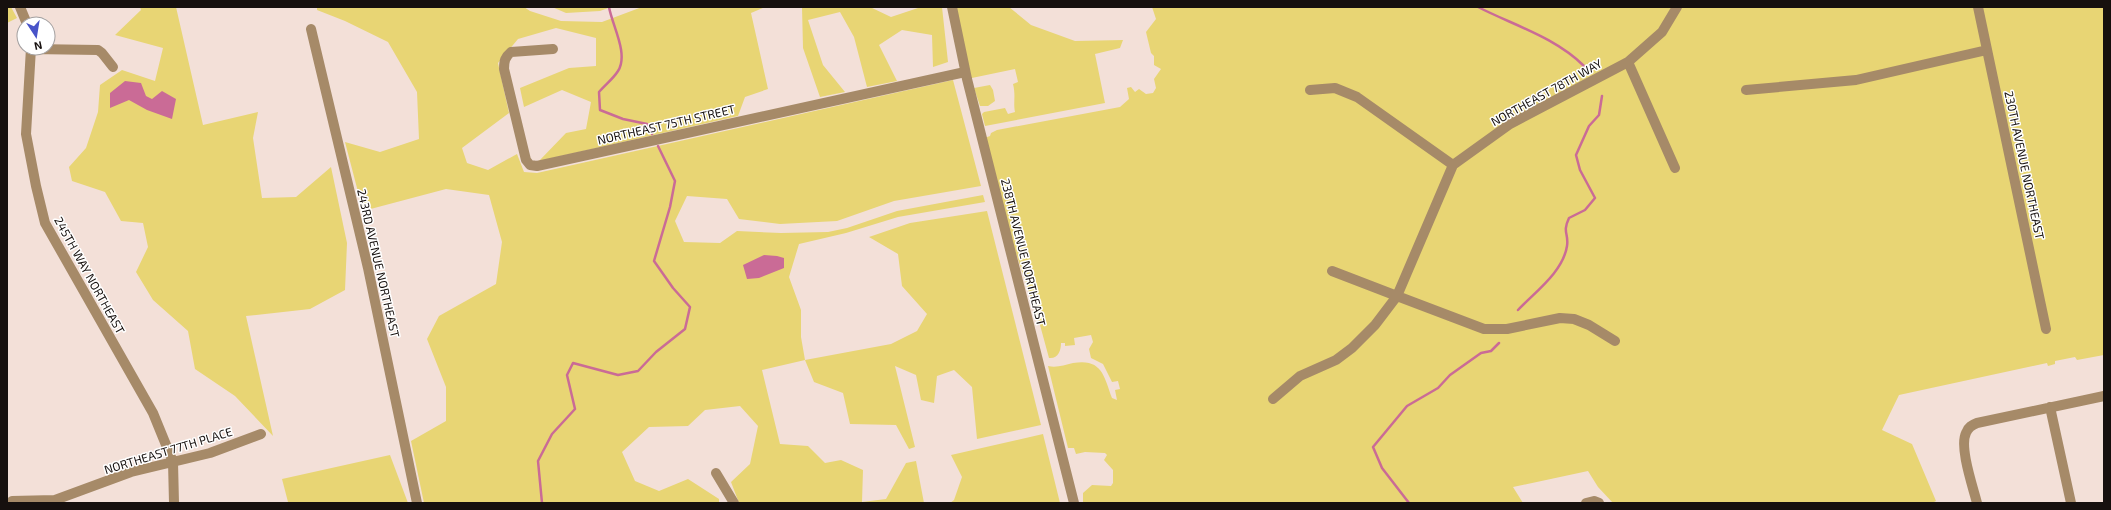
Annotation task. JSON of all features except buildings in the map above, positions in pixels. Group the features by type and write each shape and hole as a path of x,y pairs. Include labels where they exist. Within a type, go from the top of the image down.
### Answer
{"street":[{"name":"238TH AVENUE NORTHEAST","path":"952,7 965,72 1074,503"},
{"name":"NORTHEAST 78TH WAY","path":"1453,165 1510,124 1628,62 1662,32 1677,7"},
{"name":"230TH AVENUE NORTHEAST","path":"1978,7 2046,329"},
{"name":"243RD AVENUE NORTHEAST","path":"310,30 368,268 417,503"},
{"path":"56,49 98,50 113,68"},
{"name":"NORTHEAST 75TH STREET","path":"553,49 511,52 506,56 504,61 504,68 526,160 530,165 537,166 965,72"},
{"path":"1746,90 1856,80 1988,50"},
{"name":"245TH WAY NORTHEAST","path":"32,56 26,134 45,223 153,413 173,462 174,503"},
{"path":"1628,62 1675,168"},
{"path":"1273,399 1300,376 1336,360 1352,348 1375,325 1397,296 1453,165 1357,96 1335,88 1310,90"},
{"path":"1332,271 1484,329 1507,329 1560,318 1574,319 1589,325 1615,341"},
{"path":"1977,503 1964,446 1965,434 1969,428 1977,423 2104,396"},
{"path":"2050,407 2071,503"},
{"name":"NORTHEAST 77TH PLACE","path":"12,501 30,502 55,500 130,472 210,453 261,434"},
{"path":"716,473 734,503"},
{"path":"1586,503 1594,501 1599,503"}],"shaded area":[{"path":"7,7 11,7 16,18 7,23"},
{"path":"140,7 176,7 203,125 258,112 253,138 262,198 296,197 331,167 347,243 345,290 310,309 246,316 273,436 235,396 195,369 188,331 153,300 136,272 148,247 143,223 121,221 105,192 72,181 69,167 86,148 98,112 100,85 122,70 155,81 163,48 115,35 141,10"},
{"path":"317,7 524,7 530,11 561,21 602,22 642,7 765,7 751,13 768,89 745,97 738,116 539,161 566,133 586,129 591,102 562,90 524,107 520,88 569,68 596,66 596,38 556,28 518,39 498,63 509,113 462,148 467,163 488,170 517,154 524,172 537,173 953,80 981,186 894,201 837,221 780,224 739,219 727,199 687,196 675,221 684,242 720,243 737,231 781,233 828,232 847,228 897,211 983,195 985,202 898,217 846,233 799,244 789,277 801,310 801,337 805,360 762,370 780,444 808,446 825,463 841,460 863,470 862,502 886,499 906,463 916,461 924,503 739,503 731,482 750,464 758,426 740,406 705,410 688,426 649,427 622,452 635,481 659,491 688,479 719,499 719,503 424,503 411,441 446,421 446,387 427,339 439,316 496,284 502,242 489,195 446,189 363,211 345,142 380,152 419,139 417,92 388,42 345,21 317,10"},
{"path":"552,7 611,7 600,11 566,13"},
{"path":"802,7 870,7 891,17 921,7 942,7 948,62 933,67 932,35 902,30 879,45 897,81 867,87 854,37 840,12 808,20 823,65 845,92 820,97 803,48"},
{"path":"952,7 1009,7 1031,25 1075,41 1123,40 1120,48 1095,54 1105,103 985,126 982,114 984,112 1005,108 1008,114 1015,112 1013,84 1018,82 1015,69 967,79"},
{"path":"1152,7 2104,7 2104,355 2077,360 2075,357 2055,361 2055,364 2048,366 2047,363 1899,395 1882,430 1912,444 1936,501 1932,503 1613,503 1598,487 1588,471 1513,487 1523,503 1083,503 1083,493 1092,485 1111,486 1113,483 1113,470 1104,460 1107,455 1105,453 1085,452 1076,454 1074,448 1068,448 1048,366 1051,367 1083,362 1090,363 1100,370 1107,383 1112,398 1117,400 1115,390 1120,389 1118,381 1112,382 1103,364 1091,358 1089,349 1093,342 1091,335 1074,338 1075,345 1065,346 1065,343 1061,343 1057,356 1049,358 1040,325 995,191 982,139 990,136 991,133 997,130 1120,107 1129,99 1127,88 1131,87 1135,92 1139,89 1146,94 1153,93 1156,88 1154,79 1161,69 1154,65 1154,56 1151,53 1146,32 1156,19"},
{"path":"125,81 141,83 146,96 152,99 162,91 176,99 172,119 147,110 129,100 110,108 110,93"},
{"path":"990,85 993,90 995,101 988,106 980,106 974,88"},
{"path":"987,211 1041,425 977,439 972,387 954,370 937,376 934,403 921,400 916,375 895,366 915,447 909,449 896,425 850,424 843,393 814,382 805,360 891,344 917,331 927,314 902,286 898,254 869,237 910,223"},
{"path":"764,255 784,258 784,268 759,278 747,279 743,265"},
{"path":"1043,434 1060,503 950,503 954,500 962,477 951,455"},
{"path":"390,455 408,503 288,502 282,479"}],"waterway":[{"path":"609,7 619,39 622,56 618,71 599,92 600,110 623,119 647,124 652,134"},
{"path":"1478,7 1547,39 1573,56 1584,66"},
{"path":"1518,310 1547,281 1560,264 1567,246 1566,227 1569,218 1585,210 1595,198 1580,170 1576,155 1589,126 1599,115 1602,96"},
{"path":"542,503 538,461 552,434 575,409 567,375 573,363 618,375 638,371 656,352 685,329 690,307 673,288 654,261 670,207 675,181 658,146"},
{"path":"1409,503 1382,468 1373,447 1407,406 1438,388 1450,375 1481,353 1491,351 1499,343"}]}
